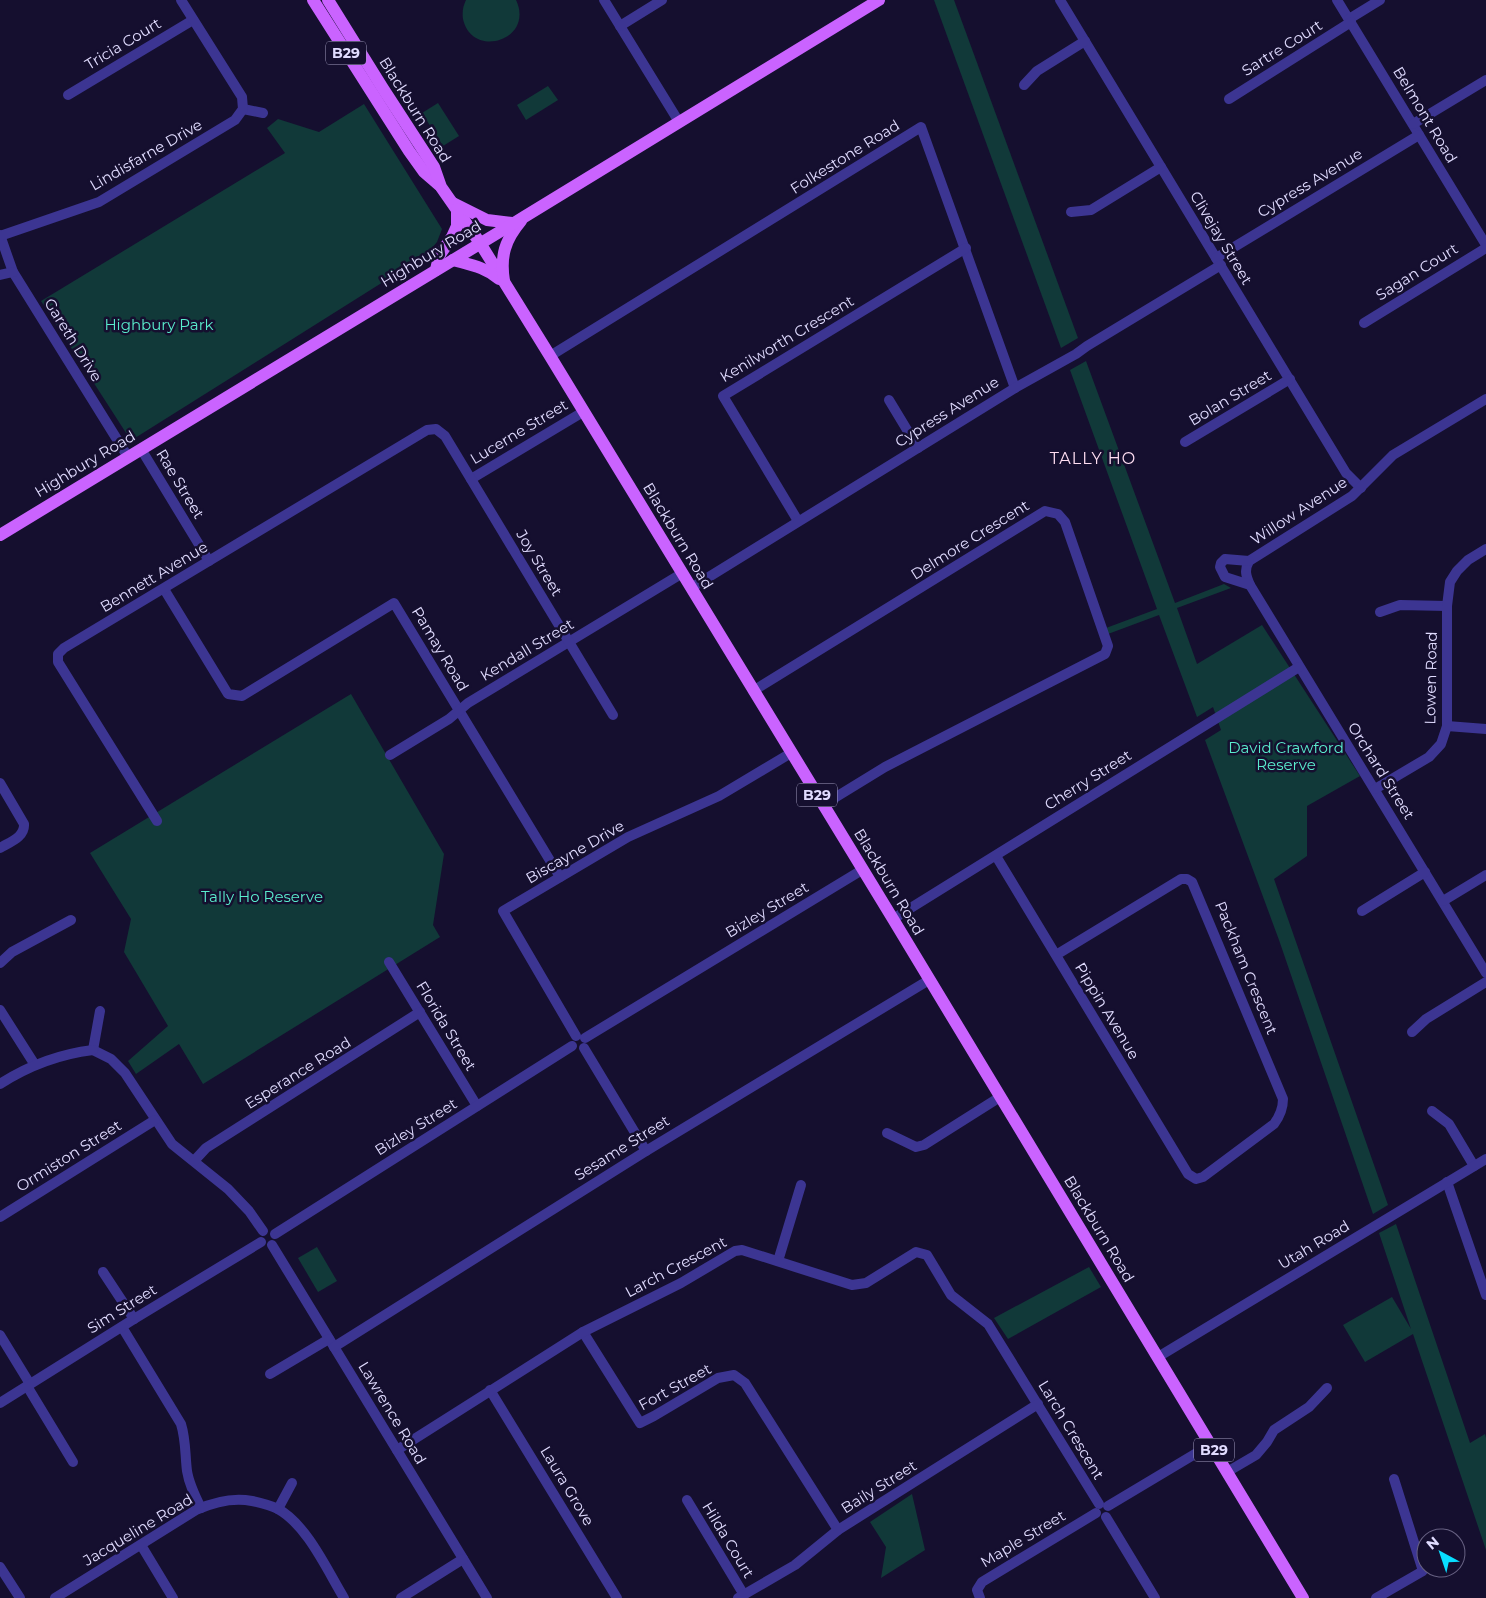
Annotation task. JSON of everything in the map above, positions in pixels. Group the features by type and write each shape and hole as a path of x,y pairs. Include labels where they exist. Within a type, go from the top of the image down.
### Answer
{"main road":[{"name":"Blackburn Road","path":"313,0 409,151 424,172 441,187 480,243 893,919 1303,1598"},
{"name":"Blackburn Road","path":"328,0 434,167 441,187"},
{"name":"Highbury Road","path":"0,535 879,0"},
{"path":"454,206 487,220 512,223"},
{"path":"436,270 439,256 457,226 454,206"},
{"path":"506,285 502,270 505,248 514,230 524,217"},
{"path":"453,260 485,269 506,285"}],"street":[{"path":"181,0 242,97 243,109 263,113"},
{"path":"604,0 679,122"},
{"path":"620,26 662,0"},
{"name":"Clivejay Street","path":"1060,0 1346,473 1361,488"},
{"name":"Belmont Road","path":"1337,0 1485,243"},
{"name":"Sartre Court","path":"1230,99 1380,0"},
{"name":"Tricia Court","path":"68,95 194,20"},
{"path":"1024,85 1037,71 1085,41"},
{"path":"1413,124 1486,80"},
{"name":"Lindisfarne Drive","path":"0,235 99,202 235,120 243,109"},
{"name":"Folkestone Road","path":"550,356 922,127 1015,388"},
{"name":"Cypress Avenue","path":"691,588 1015,388 1076,354 1419,135"},
{"path":"1071,212 1091,210 1161,167"},
{"name":"Gareth Drive","path":"0,235 13,272 128,457"},
{"name":"Sagan Court","path":"1364,323 1485,243"},
{"name":"Kenilworth Crescent","path":"798,521 723,396 966,248"},
{"path":"0,275 13,272"},
{"name":"Bolan Street","path":"1185,442 1290,379"},
{"path":"889,400 918,448"},
{"name":"Willow Avenue","path":"1249,561 1352,496 1393,455 1486,400"},
{"name":"Lucerne Street","path":"470,479 583,412"},
{"name":"Joy Street","path":"436,429 444,436 613,715"},
{"name":"Bennett Avenue","path":"157,822 58,662 58,654 64,648 164,590 427,430 436,429"},
{"name":"Rae Street","path":"141,449 209,561"},
{"name":"Delmore Crescent","path":"753,691 1045,511 1058,514 1065,522 1108,646 1105,654 885,767 823,805"},
{"name":"Lowen Road","path":"1375,789 1429,757 1440,744 1447,726 1447,606 1450,582 1457,571 1468,560 1486,549"},
{"path":"1249,561 1225,559 1220,567 1226,577 1250,585"},
{"name":"Orchard Street","path":"1249,561 1246,568 1246,576 1250,585 1486,973"},
{"name":"Kendall Street","path":"390,755 449,720 468,703 682,574"},
{"name":"Pamay Road","path":"164,590 228,694 242,696 394,603 560,877"},
{"path":"1380,612 1400,605 1447,606"},
{"name":"Cherry Street","path":"893,919 1299,667"},
{"path":"1447,726 1486,729"},
{"name":"Biscayne Drive","path":"579,1042 503,912 628,837 719,796 791,753"},
{"path":"0,783 24,824 25,829 22,834 0,848"},
{"name":"Pippin Avenue","path":"996,856 1188,1174 1196,1179"},
{"name":"Bizley Street","path":"274,1234 579,1042 862,870"},
{"path":"1362,911 1425,872"},
{"path":"1443,901 1486,875"},
{"name":"Packham Crescent","path":"1056,955 1181,879 1187,879 1192,882 1283,1099 1280,1116 1274,1124 1203,1177 1196,1179"},
{"path":"0,964 12,952 71,920"},
{"name":"Florida Street","path":"389,962 477,1106"},
{"name":"Sesame Street","path":"270,1374 331,1343 929,980"},
{"path":"1412,1032 1426,1019 1486,982"},
{"path":"0,1010 35,1065"},
{"path":"93,1050 100,1011"},
{"name":"Esperance Road","path":"194,1161 206,1148 420,1012"},
{"path":"579,1042 646,1151"},
{"path":"0,1084 35,1065 73,1052 93,1050 111,1058 125,1073 172,1144 228,1189 249,1211 263,1231"},
{"path":"887,1133 916,1147 924,1145 1000,1097"},
{"path":"1432,1111 1449,1124 1474,1166"},
{"name":"Ormiston Street","path":"0,1218 155,1120"},
{"name":"Utah Road","path":"1158,1357 1486,1159"},
{"path":"1447,1182 1486,1295"},
{"path":"778,1262 801,1185"},
{"path":"270,1230 274,1234 275,1240 272,1245 265,1246 261,1242 260,1236 263,1231 270,1230"},
{"name":"Sim Street","path":"0,1403 261,1242"},
{"name":"Lawrence Road","path":"272,1245 487,1598"},
{"name":"Larch Crescent","path":"397,1450 583,1332 681,1283 735,1251 742,1250 852,1285 866,1283 916,1252 927,1255 951,1295 988,1324 1155,1598"},
{"path":"103,1272 134,1319"},
{"path":"122,1327 181,1424 185,1436 187,1473 192,1490 201,1508"},
{"name":"Fort Street","path":"583,1332 640,1423 718,1378 734,1375 745,1383 838,1530"},
{"path":"0,1335 73,1462"},
{"path":"1227,1472 1256,1455 1274,1430 1310,1406 1327,1388"},
{"name":"Laura Grove","path":"490,1390 617,1598"},
{"name":"Baily Street","path":"741,1596 795,1565 838,1530 1038,1404"},
{"name":"Maple Street","path":"980,1598 977,1590 982,1582 1210,1445"},
{"path":"1376,1598 1423,1570 1394,1480"},
{"path":"278,1509 292,1483"},
{"name":"Jacqueline Road","path":"55,1598 201,1508 221,1501 245,1500 278,1509 294,1522 306,1537 344,1598"},
{"name":"Hilda Court","path":"687,1500 741,1596"},
{"path":"141,1546 173,1598"},
{"path":"401,1598 463,1559"},
{"path":"0,1567 19,1597"}],"green space":[{"path":"466,0 516,0 520,14 517,26 510,34 500,40 489,42 478,39 469,32 463,19 463,9"},
{"path":"934,0 954,0 1078,338 1061,348"},
{"path":"548,86 558,100 526,120 517,105"},
{"path":"438,103 459,136 443,146 422,113"},
{"name":"Highbury Park","path":"364,104 442,229 437,242 426,255 135,438 128,436 41,301 285,153 267,128 278,119 319,132"},
{"name":"David Crawford Reserve","path":"1086,361 1175,603 1224,584 1231,588 1177,608 1197,664 1262,625 1360,776 1307,806 1307,856 1274,879 1388,1205 1373,1214 1279,940 1205,740 1221,730 1213,707 1197,717 1159,615 1108,634 1106,628 1157,609 1070,370"},
{"name":"Tally Ho Reserve","path":"351,694 444,854 433,925 440,937 203,1084 179,1044 136,1074 128,1061 168,1026 124,952 131,919 90,853"},
{"path":"1396,1224 1470,1443 1485,1434 1486,1550 1413,1334 1365,1362 1343,1325 1392,1297 1411,1329 1379,1233"},
{"path":"317,1247 337,1281 318,1292 298,1258"},
{"path":"1089,1267 1101,1287 1008,1339 994,1318"},
{"path":"912,1494 925,1550 881,1578 886,1547 870,1522"}],"district":[{"name":"TALLY HO","path":"1093,458"}]}
